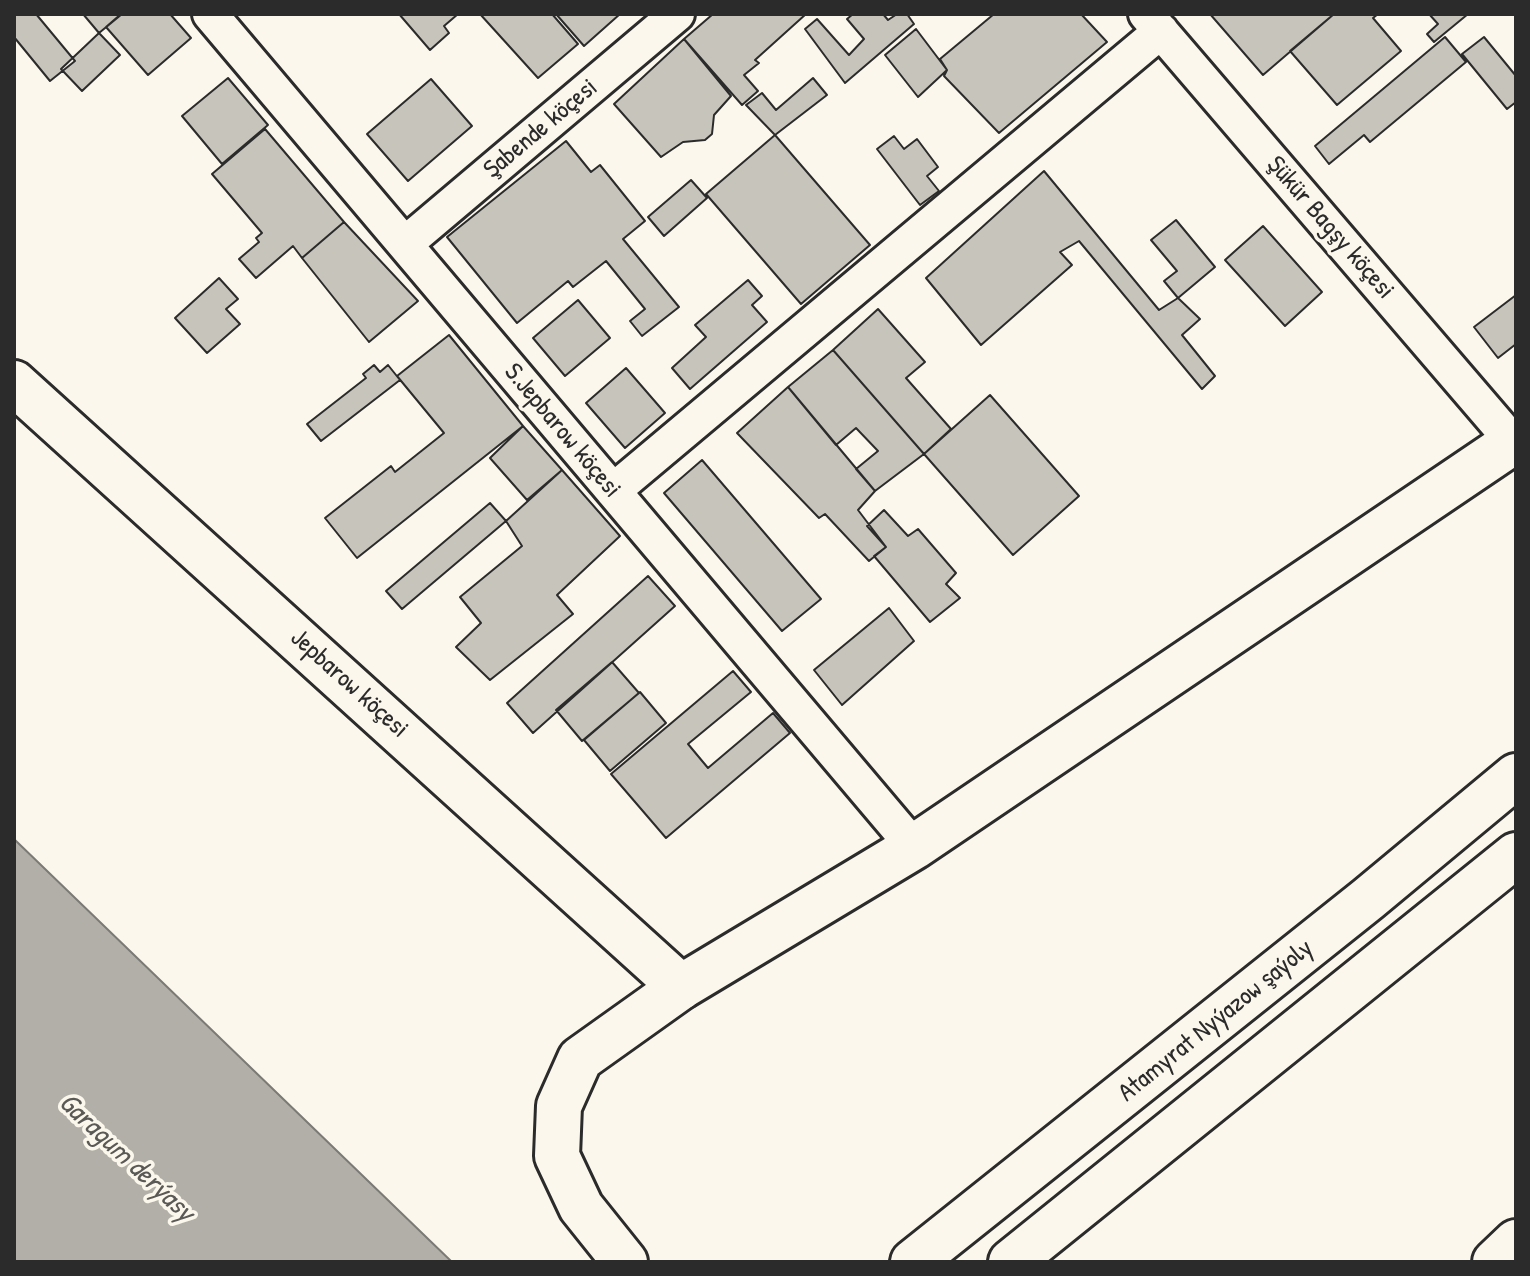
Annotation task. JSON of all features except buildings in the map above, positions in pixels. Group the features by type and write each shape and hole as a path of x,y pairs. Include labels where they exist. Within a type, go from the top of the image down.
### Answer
{"main road":[{"name":"Jepbarow köçesi","path":"14,383 681,987"},
{"path":"625,1262 581,1207 557,1156 559,1106 580,1059 681,987 914,847 1515,441"},
{"name":"Atamyrat Nyýazow şaýoly","path":"913,1262 1368,899 1516,776"},
{"path":"1011,1262 1516,855"},
{"path":"1495,1262 1516,1242"}],"street":[{"name":"S.Jepbarow köçesi","path":"210,14 914,847"},
{"name":"Şabende köçesi","path":"405,244 677,14"},
{"name":"Şükür Bagşy köçesi","path":"1154,22 1515,441"},
{"path":"613,491 1154,22"}],"water":[{"name":"Garagum derýasy","path":"14,839 452,1262 14,1262"}]}
